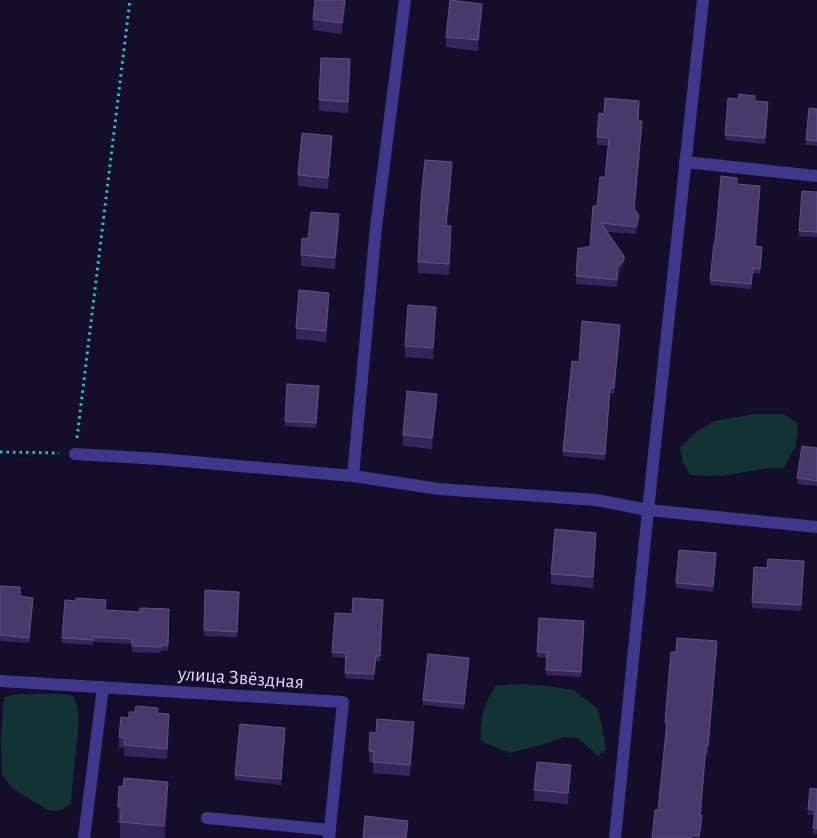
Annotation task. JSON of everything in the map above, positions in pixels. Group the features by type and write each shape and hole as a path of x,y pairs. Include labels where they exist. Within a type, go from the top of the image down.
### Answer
{"lane":[{"path":"354,476 376,228 405,0"},
{"path":"615,838 703,0"},
{"path":"685,162 817,176"},
{"path":"75,454 160,459 354,476 439,488 596,500 648,510 817,527"},
{"name":"улица Звёздная","path":"0,681 343,702 329,834"},
{"path":"84,838 102,687"},
{"path":"207,818 329,834"}],"path":[{"path":"0,452 75,454 130,0"}],"green space":[{"path":"755,414 783,414 798,423 796,445 784,468 767,468 721,476 690,475 683,463 680,448 696,432 715,421"},
{"path":"517,684 573,690 597,708 606,749 598,756 578,738 564,737 542,745 509,753 481,741 483,712 491,693 496,686"},
{"path":"18,694 61,694 74,696 78,711 78,728 71,804 59,811 48,810 13,789 2,775 1,740 4,697"}],"building":[{"path":"315,0 345,0 342,23 313,19"},
{"path":"450,0 482,4 478,40 446,37"},
{"path":"321,58 350,59 348,102 319,100"},
{"path":"739,94 755,96 755,101 768,102 765,138 725,135 728,98 738,99"},
{"path":"605,98 639,101 638,121 642,121 634,208 639,216 636,227 601,223 624,256 624,260 618,268 617,280 576,276 578,248 590,247 593,206 597,206 600,177 605,177 609,138 597,137 599,113 604,114"},
{"path":"809,108 817,109 817,141 806,140"},
{"path":"302,133 332,136 328,178 298,175"},
{"path":"425,160 452,162 446,226 451,226 449,264 418,262"},
{"path":"721,176 737,178 737,184 760,186 755,246 762,247 760,269 753,268 751,284 710,280"},
{"path":"802,191 817,192 817,232 799,231"},
{"path":"311,212 339,214 335,258 301,255 302,238 308,239"},
{"path":"299,290 329,293 326,331 296,328"},
{"path":"408,305 436,307 433,348 405,346"},
{"path":"582,321 620,325 614,388 610,388 605,454 563,451 572,361 579,362"},
{"path":"287,384 319,386 316,423 285,421"},
{"path":"407,391 437,394 432,438 403,435"},
{"path":"802,446 817,448 817,481 797,478"},
{"path":"555,529 596,533 593,577 551,574"},
{"path":"679,550 716,553 713,586 676,583"},
{"path":"768,559 804,561 801,605 752,602 754,567 767,568"},
{"path":"0,586 20,587 20,596 33,598 29,638 0,635"},
{"path":"205,590 239,592 237,632 204,630"},
{"path":"76,598 106,600 105,610 140,612 140,608 169,609 168,645 161,645 161,647 132,646 132,639 93,637 93,640 62,638 65,600 76,601"},
{"path":"353,598 383,600 380,656 376,656 374,674 345,673 346,653 332,652 335,613 352,614"},
{"path":"539,618 584,621 581,672 546,670 547,652 537,652"},
{"path":"677,638 717,641 700,815 702,815 699,836 691,835 691,838 652,838 655,810 658,810 667,722 665,722 671,652 676,652"},
{"path":"428,654 469,658 464,704 423,700"},
{"path":"136,706 158,708 157,713 169,714 167,749 124,745 125,738 119,737 121,717 129,718 129,712 135,712"},
{"path":"377,719 414,722 410,765 373,762 374,752 369,751 370,732 376,733"},
{"path":"240,724 285,728 281,779 235,775"},
{"path":"537,762 571,765 568,793 534,790"},
{"path":"124,778 168,782 164,826 120,822 122,807 118,807 119,786 123,787"},
{"path":"810,788 817,789 817,829 813,828 815,810 808,809"},
{"path":"365,816 408,821 406,838 363,838"}]}
